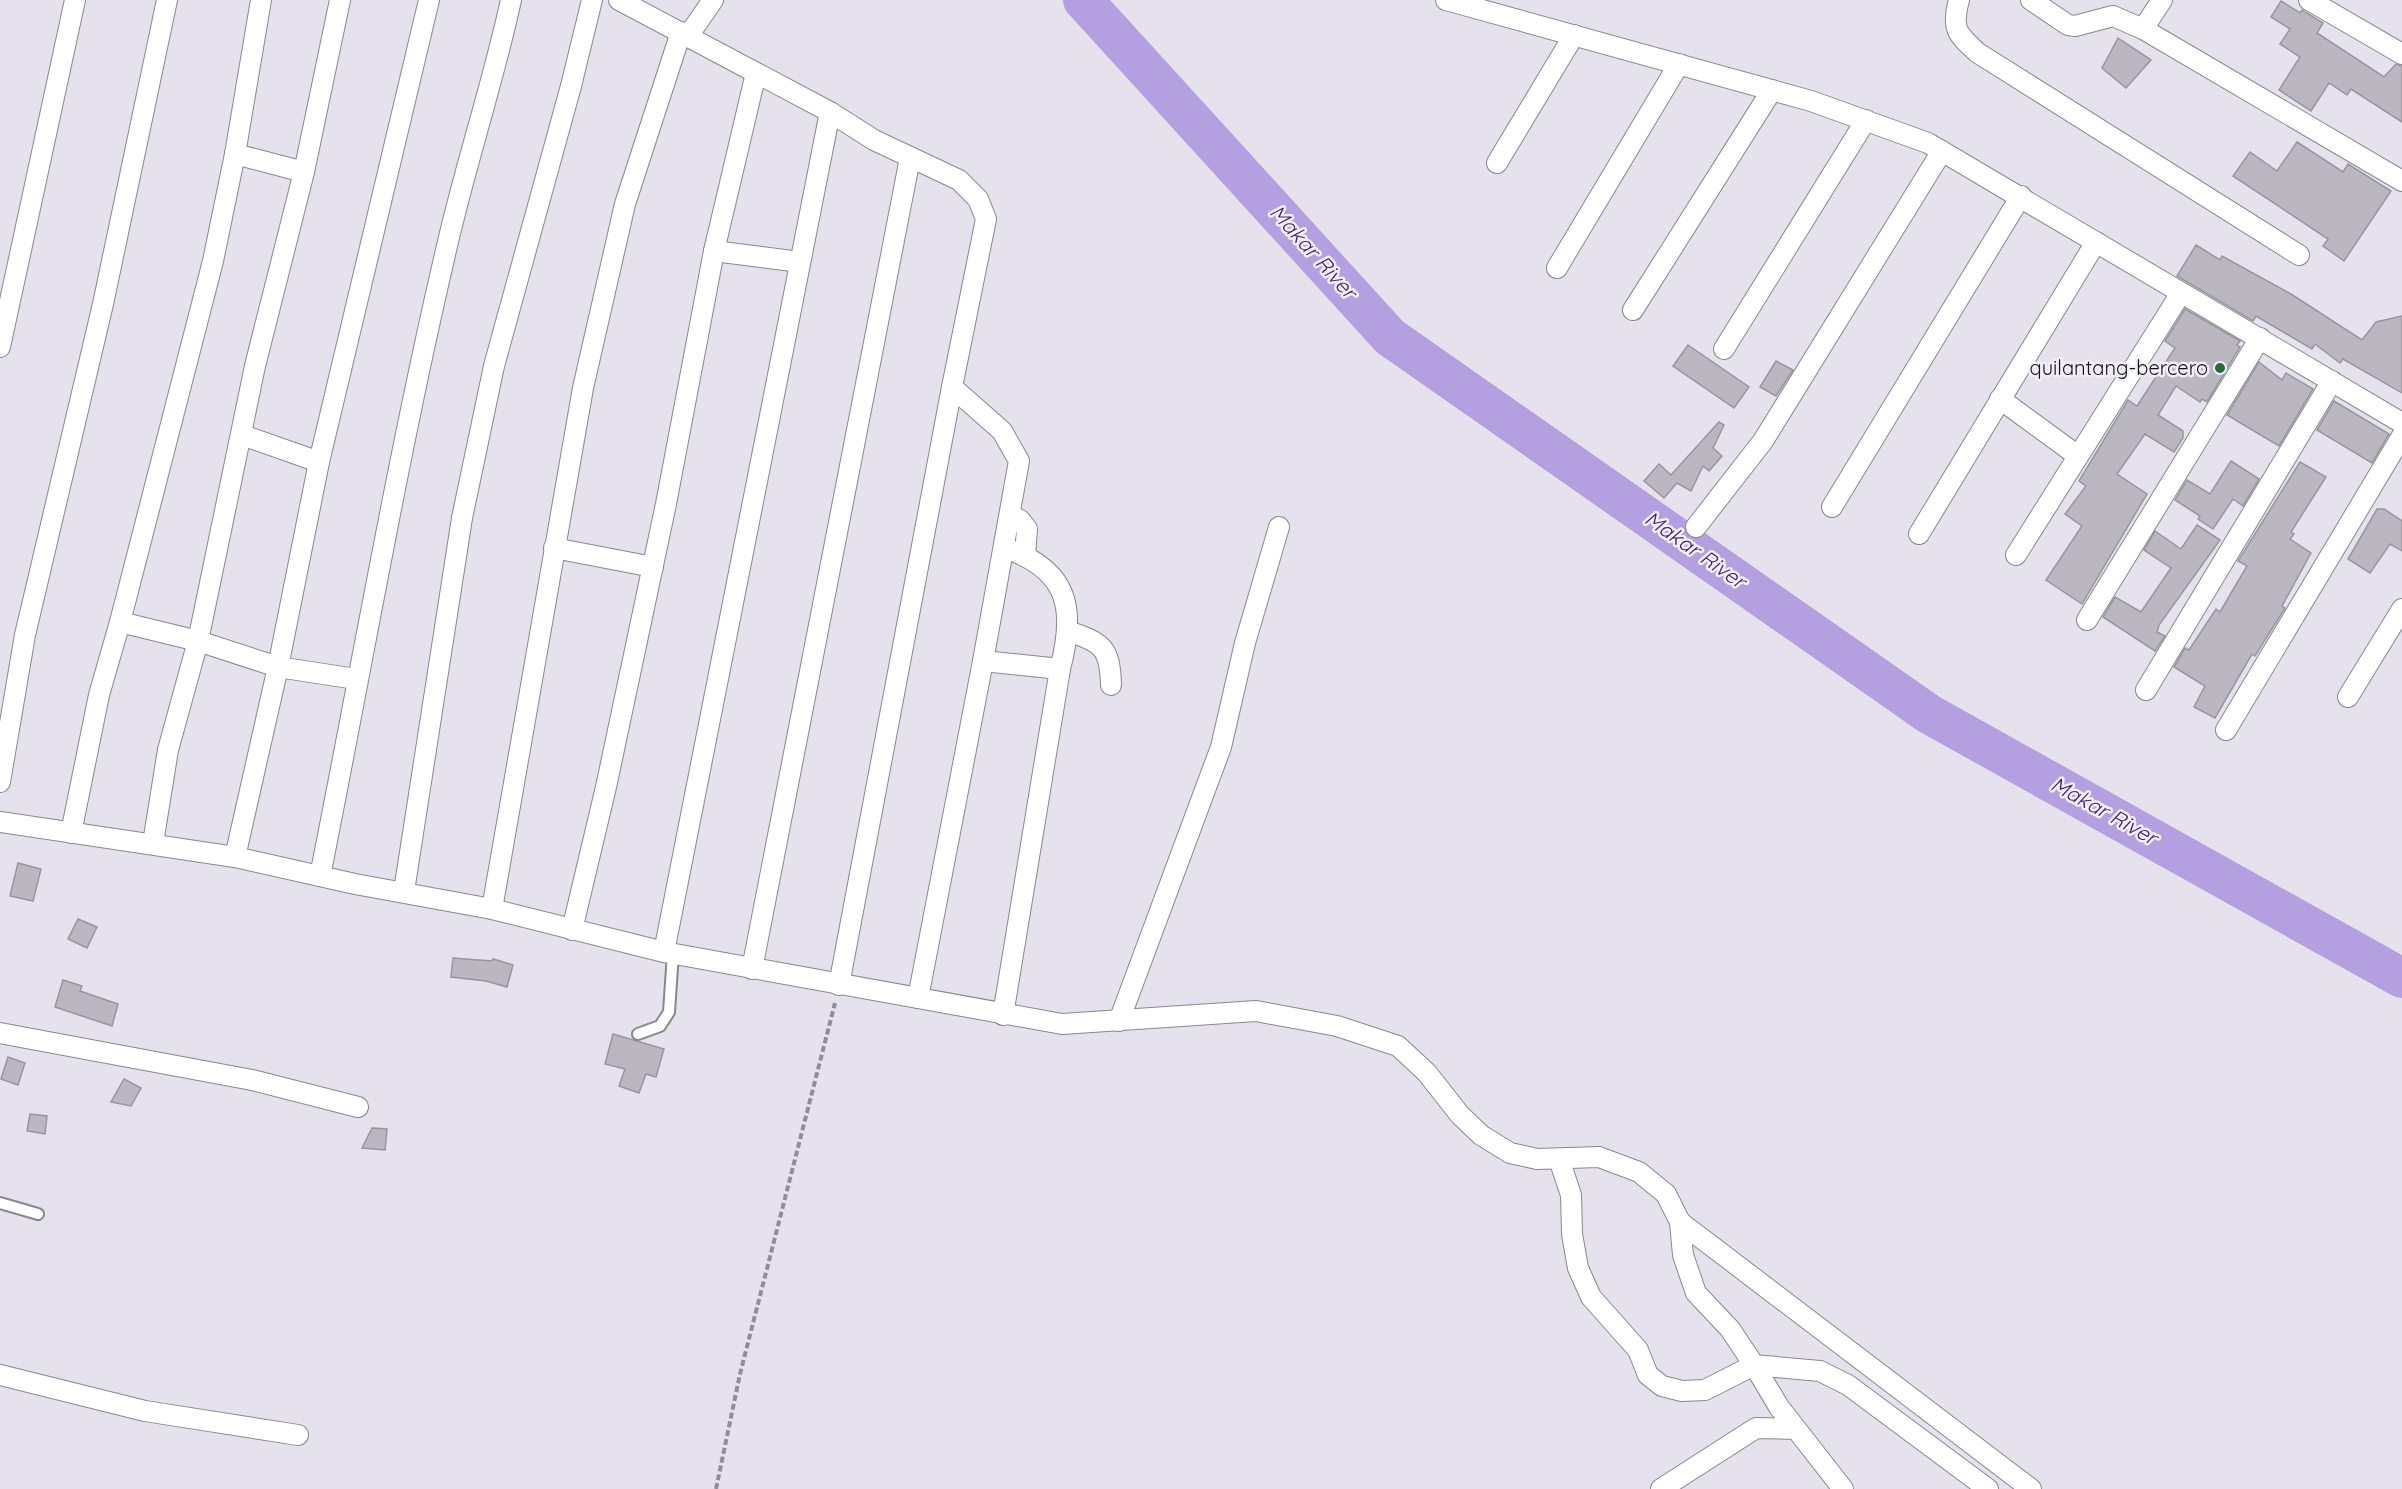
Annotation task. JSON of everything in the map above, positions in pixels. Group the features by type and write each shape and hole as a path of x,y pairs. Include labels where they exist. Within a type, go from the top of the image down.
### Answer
{"street":[{"path":"0,347 75,0"},
{"path":"0,782 25,635 103,304 167,0"},
{"path":"71,833 85,753 213,261 235,154 261,0"},
{"path":"153,843 168,750 198,641 255,366 304,172 340,0"},
{"path":"235,857 278,667 319,462 429,0"},
{"path":"320,876 356,679 445,255 511,0"},
{"path":"404,891 462,518 494,366 571,86 592,0"},
{"path":"619,0 830,112 874,140 959,180 978,199 986,219 839,985"},
{"path":"492,909 583,388 625,204 685,34 713,0"},
{"path":"1446,0 1772,90 1928,142 2402,423"},
{"path":"1959,0 1954,21 1959,36 1978,53 2299,255"},
{"path":"2031,0 2068,25 2114,16 2143,29 2402,181"},
{"path":"2143,29 2162,0"},
{"path":"2309,0 2402,54"},
{"path":"1497,163 1574,35"},
{"path":"1557,268 1679,64"},
{"path":"572,930 606,787 653,567 714,251 756,73"},
{"path":"1633,310 1772,90"},
{"path":"669,952 830,112"},
{"path":"1724,349 1866,120"},
{"path":"1696,527 1763,441 1942,151"},
{"path":"235,154 304,172"},
{"path":"752,969 910,158"},
{"path":"1832,507 2021,196"},
{"path":"1918,534 2096,242"},
{"path":"714,251 800,262"},
{"path":"2016,555 2181,293"},
{"path":"2087,620 2260,338"},
{"path":"2146,690 2332,381"},
{"path":"918,998 1005,548 1019,461 1002,431 952,387"},
{"path":"2000,399 2078,456"},
{"path":"242,435 319,462"},
{"path":"2226,730 2402,436"},
{"path":"1010,515 1020,520 1027,529 1025,555"},
{"path":"1119,1021 1221,747 1245,643 1279,527"},
{"path":"1003,1015 1067,631 1068,606 1057,583 1040,564 1025,555 1005,548"},
{"path":"554,549 653,567"},
{"path":"2348,697 2402,609"},
{"path":"120,622 198,641 278,667 356,679"},
{"path":"1067,631 1088,638 1104,650 1111,661 1111,685"},
{"path":"983,661 1060,669"},
{"path":"0,822 235,857 492,909 669,952 1003,1015 1062,1024 1257,1011 1337,1026 1398,1046 1427,1073 1460,1115 1481,1135 1510,1153 1537,1159 1599,1157 1639,1172 1666,1194 1680,1222 1683,1255 1696,1293 1730,1329 1779,1407 1843,1489"},
{"path":"0,1033 241,1078 358,1107"},
{"path":"1559,1159 1571,1195 1572,1234 1578,1268 1591,1297 1638,1350 1648,1375 1662,1386 1682,1391 1705,1390 1754,1365 1820,1371 1848,1385 1988,1489"},
{"path":"1680,1222 2031,1489"},
{"path":"0,1375 145,1411 298,1435"},
{"path":"1661,1489 1756,1428 1796,1429"}],"lane":[{"path":"638,1034 660,1026 669,1012 669,952"},
{"path":"0,1203 38,1214"}],"path":[{"path":"716,1489 740,1374 839,985"}],"building":[{"path":"2281,1 2300,13 2302,10 2323,23 2317,33 2384,77 2396,64 2402,66 2402,122 2351,89 2347,95 2329,83 2311,111 2279,90 2300,57 2280,44 2290,29 2271,17"},
{"path":"2118,38 2151,60 2126,88 2102,68"},
{"path":"2297,142 2343,172 2348,164 2391,191 2344,261 2323,246 2328,239 2233,176 2250,152 2277,171"},
{"path":"2196,245 2220,260 2222,256 2291,294 2362,340 2376,322 2402,316 2402,393 2343,359 2340,363 2315,344 2312,349 2256,316 2253,321 2177,276"},
{"path":"2185,309 2240,341 2237,345 2240,347 2207,402 2202,399 2200,402 2176,386 2158,415 2183,431 2183,438 2174,452 2145,434 2117,474 2147,494 2082,604 2046,580 2082,526 2065,514 2086,486 2079,481 2128,400 2137,406 2175,348 2165,341"},
{"path":"1688,345 1749,387 1734,408 1673,366"},
{"path":"1776,361 1793,370 1776,396 1760,387"},
{"path":"2259,362 2282,380 2286,373 2313,389 2279,446 2227,415"},
{"path":"2334,401 2389,434 2372,463 2317,430"},
{"path":"1719,422 1724,425 1713,448 1722,456 1709,471 1703,466 1691,491 1677,483 1664,498 1644,481 1659,464 1671,475"},
{"path":"2231,461 2259,479 2243,506 2233,499 2213,529 2198,519 2200,516 2175,500 2187,480 2210,494"},
{"path":"2300,462 2326,477 2291,532 2294,534 2290,539 2311,553 2282,606 2285,608 2255,656 2252,654 2215,718 2194,707 2205,686 2174,667 2185,648 2189,650 2216,609 2220,612 2247,566 2238,561"},
{"path":"2377,509 2384,509 2402,521 2402,551 2390,544 2370,573 2348,559"},
{"path":"2197,525 2220,540 2159,625 2157,632 2165,636 2155,651 2103,617 2115,597 2141,612 2171,568 2144,550 2155,531 2181,549"},
{"path":"18,863 41,869 33,901 10,896"},
{"path":"78,919 97,927 87,948 68,939"},
{"path":"453,958 492,961 493,959 513,965 507,987 486,981 451,977"},
{"path":"63,980 82,986 80,991 118,1004 112,1026 55,1007"},
{"path":"613,1034 664,1049 656,1077 646,1074 639,1093 619,1086 625,1069 605,1064"},
{"path":"8,1057 25,1063 18,1085 1,1079"},
{"path":"124,1079 141,1088 131,1106 111,1102"},
{"path":"30,1114 47,1116 45,1134 27,1131"},
{"path":"372,1128 387,1129 385,1150 362,1148"}],"waterway":[{"name":"Makar River","path":"1083,0 1390,337 1929,714 2402,978"}],"place":[{"name":"quilantang-bercero","path":"2220,368"}]}
